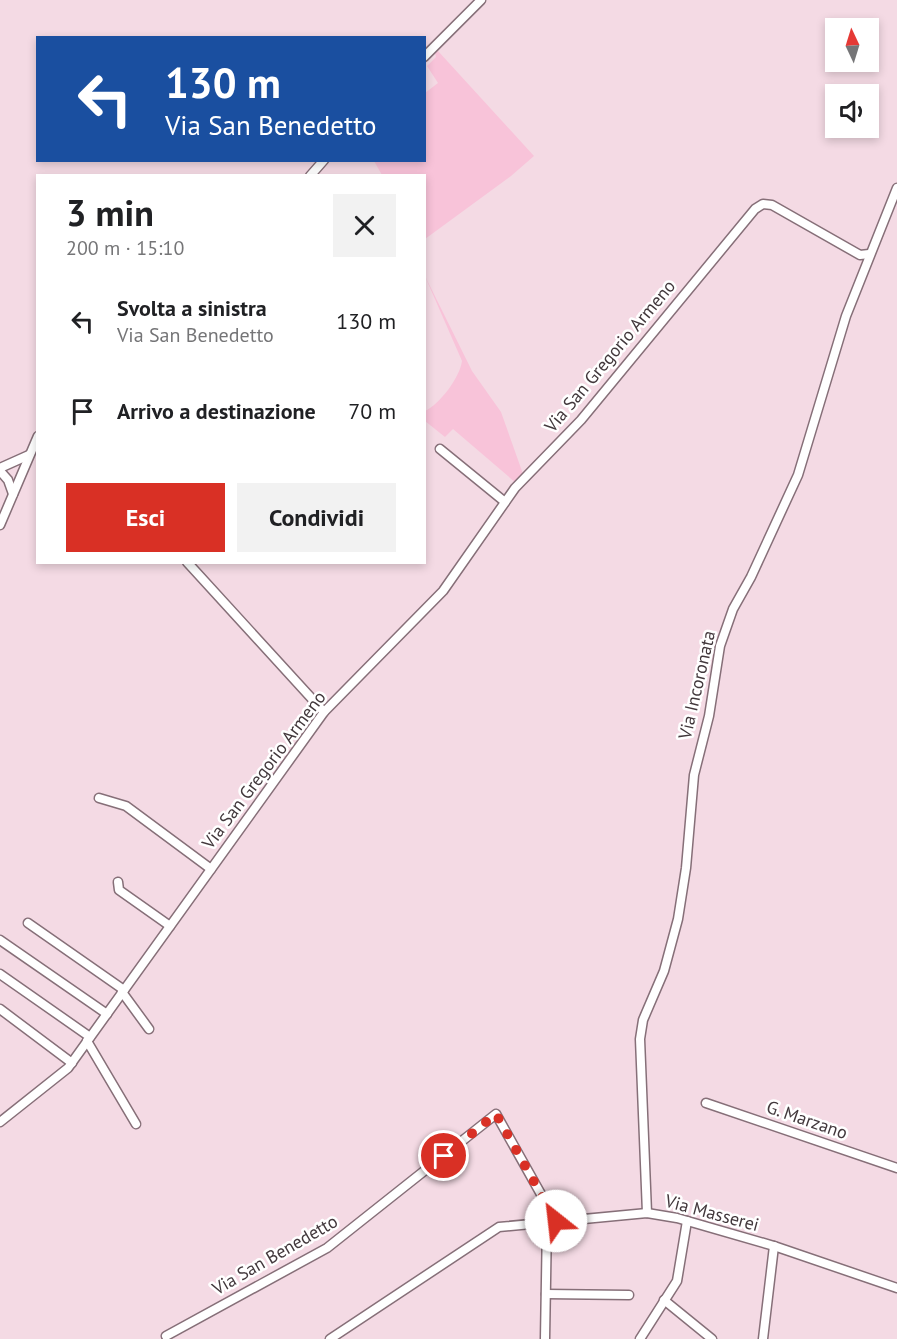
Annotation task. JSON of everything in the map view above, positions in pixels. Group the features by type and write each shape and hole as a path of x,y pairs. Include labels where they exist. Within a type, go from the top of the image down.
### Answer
{"street":[{"path":"426,55 481,0"},
{"path":"312,174 322,162"},
{"name":"Via Incoronata","path":"647,1213 640,1040 643,1020 664,971 678,919 686,868 694,775 709,716 720,646 733,609 751,577 798,475 846,316 897,188"},
{"name":"Via San Gregorio Armeno","path":"0,1122 38,1094 72,1063 324,712 443,591 505,502 526,476 581,420 677,300 755,209 763,204 772,205 860,255 869,254"},
{"path":"0,525 36,440"},
{"path":"440,449 505,502"},
{"path":"14,494 0,469 29,455"},
{"path":"189,564 324,712"},
{"path":"99,798 126,806 211,869"},
{"path":"118,882 119,890 170,926"},
{"path":"28,923 123,991 149,1029"},
{"path":"0,940 106,1014"},
{"path":"0,974 89,1039 136,1124"},
{"path":"0,1009 72,1063"},
{"name":"G. Marzano","path":"706,1103 897,1168"},
{"name":"Via San Benedetto","path":"166,1336 327,1248 496,1114 552,1222"},
{"name":"Via Masserei","path":"330,1339 499,1227 647,1213 687,1221 774,1246 897,1288"},
{"path":"640,1339 677,1281 687,1221"},
{"path":"545,1339 552,1222"},
{"path":"763,1339 774,1246"},
{"path":"546,1294 629,1295"},
{"path":"664,1300 712,1339"}],"shaded area":[{"path":"438,51 534,156 511,176 426,238 426,174 381,174 375,162 426,162 426,92 438,83 427,66 436,57 435,53"},
{"path":"426,278 472,371 501,412 523,474 516,483 453,429 445,437 426,422 426,410 448,389 462,361"}],"route":[{"path":"444,1156 496,1114 556,1221"}]}
